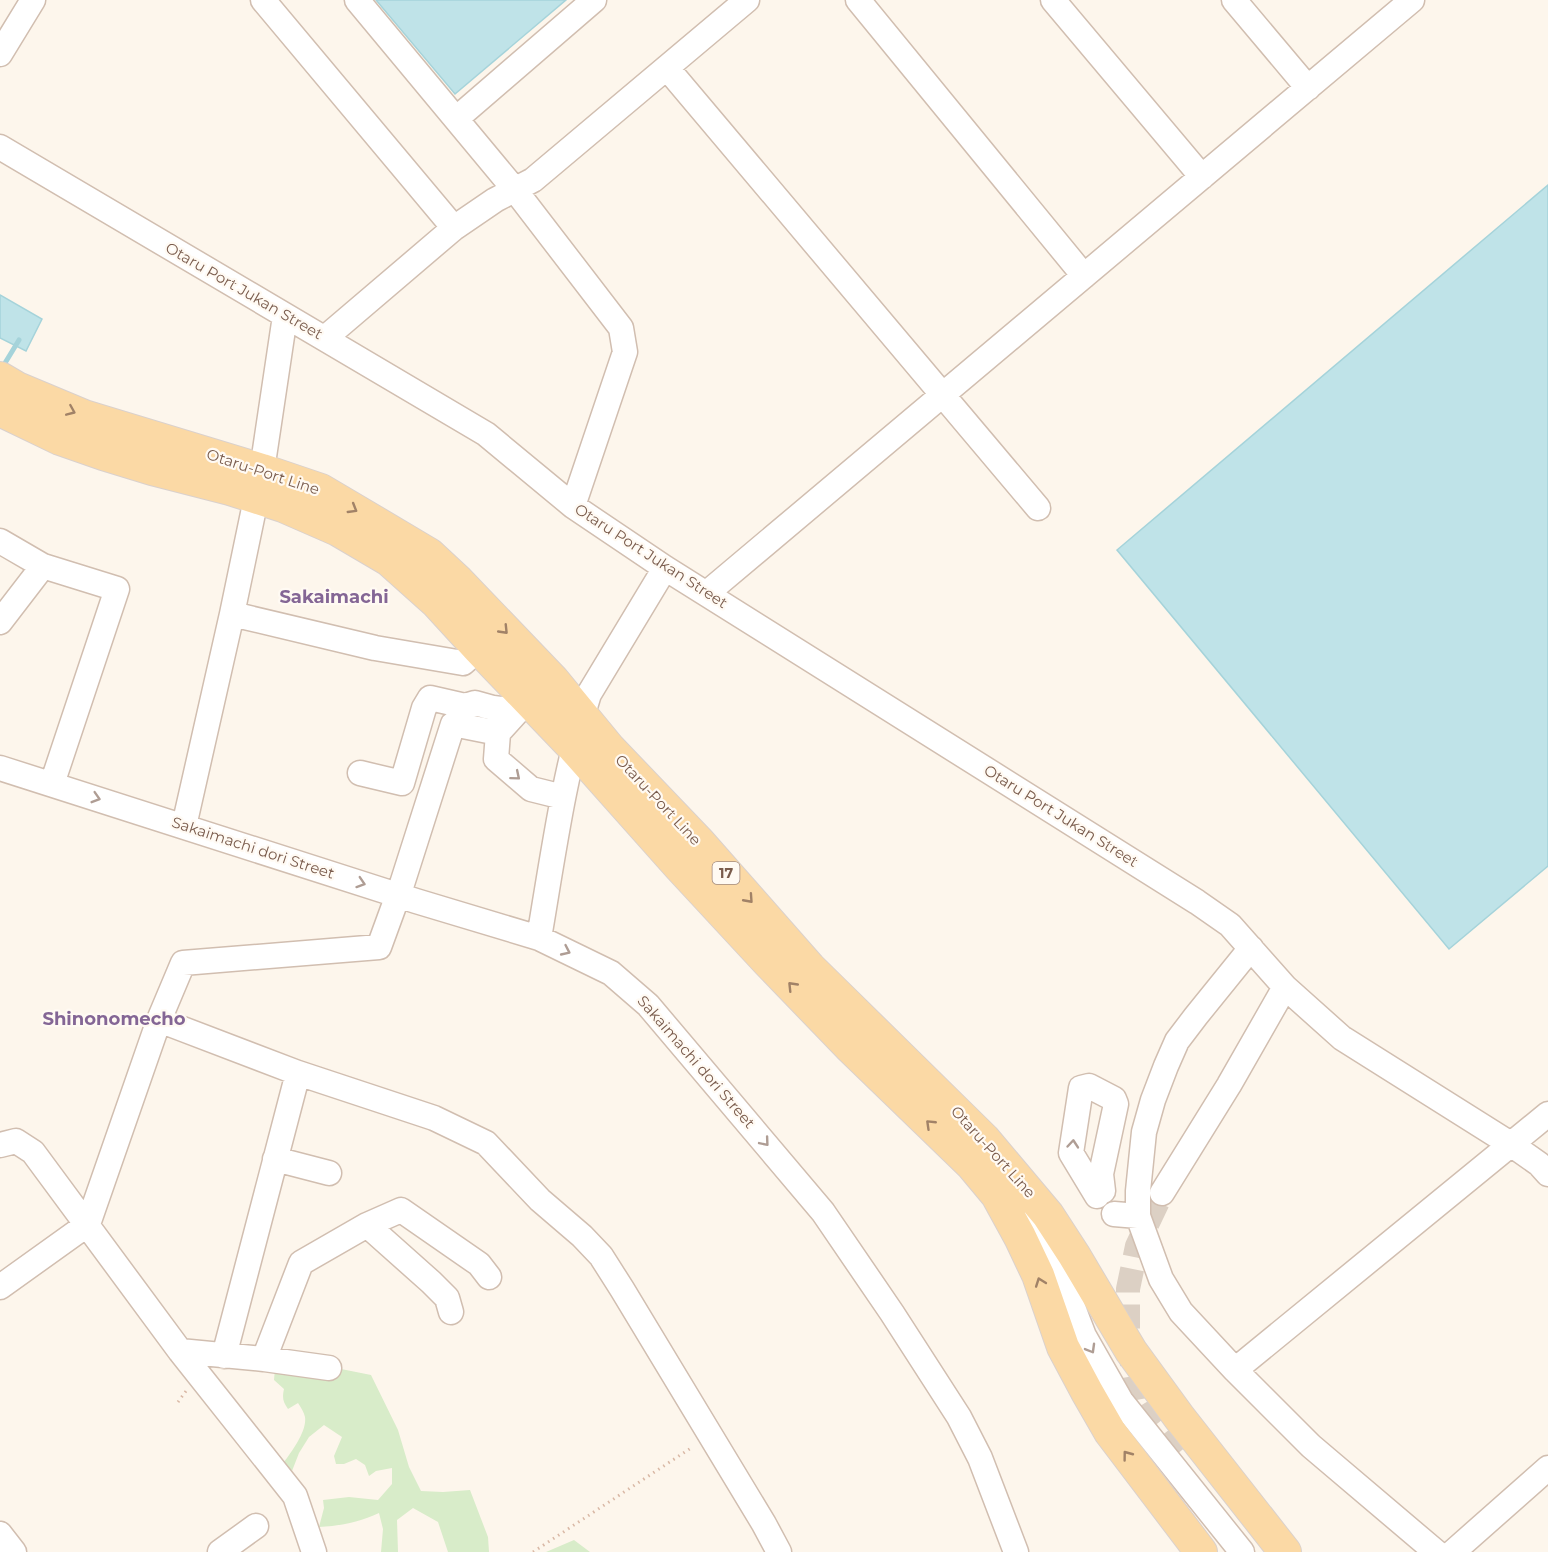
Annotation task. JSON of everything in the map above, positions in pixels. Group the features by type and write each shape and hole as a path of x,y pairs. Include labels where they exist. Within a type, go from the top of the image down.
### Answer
{"main road":[{"name":"Otaru-Port Line","path":"6,392 60,439 152,469 321,490 429,554 553,680 609,748 699,842 810,968 984,1139 1034,1197 1069,1247 1131,1351 1179,1417 1285,1552"},
{"name":"Otaru-Port Line","path":"259,484 283,506 338,530 389,560 436,602 479,649 522,706 574,748 768,962 849,1046 972,1165 997,1195 1020,1237 1038,1275 1063,1347 1110,1432 1205,1551"}],"street":[{"path":"0,54 33,0"},
{"path":"263,0 454,228"},
{"path":"357,0 515,190 621,328 625,352 573,506"},
{"path":"456,119 594,0"},
{"path":"325,338 454,228 495,200 533,180 747,0"},
{"path":"858,0 1084,276"},
{"path":"1053,0 1202,177"},
{"path":"1234,0 1308,88"},
{"path":"707,593 1412,0"},
{"path":"667,68 1038,508"},
{"name":"Otaru Port Jukan Street","path":"0,147 486,434 573,506 665,568 1197,902 1230,925 1285,987 1342,1038 1512,1145 1539,1164 1548,1174"},
{"path":"184,826 259,484 285,316"},
{"path":"0,542 43,566 117,589 52,784"},
{"path":"0,622 43,566"},
{"path":"539,938 563,797 589,694 665,568"},
{"path":"232,614 375,648 463,663 479,649"},
{"path":"360,773 402,783 424,708 430,698 465,706 472,714 491,718 522,706"},
{"path":"522,706 498,733 496,759 531,789 563,797"},
{"path":"0,1287 88,1224 159,1020 183,963 379,947 453,723 498,733"},
{"name":"Sakaimachi dori Street","path":"0,768 539,938 611,973 648,1005 823,1212 959,1417 980,1458 1016,1552"},
{"path":"1251,948 1178,1041 1153,1100 1118,1206 1181,1312 1311,1446 1436,1552"},
{"path":"1162,1193 1229,1085 1285,987"},
{"path":"159,1020 298,1072 434,1118 486,1143 540,1200 582,1236 601,1256 622,1289 700,1442 764,1524 779,1552"},
{"path":"224,1356 298,1072"},
{"path":"1235,1370 1548,1114"},
{"path":"0,1145 16,1141 33,1152 180,1352 286,1489 295,1496 314,1552"},
{"path":"274,1159 329,1173"},
{"path":"1034,1197 1040,1228 1084,1336 1121,1401 1242,1552"},
{"path":"264,1359 301,1263 401,1210 479,1264 489,1277"},
{"path":"367,1226 447,1298 452,1312"},
{"path":"180,1352 264,1359 329,1368"},
{"path":"1184,1454 1260,1552"},
{"path":"1453,1552 1548,1468"},
{"path":"1162,1472 1205,1551"},
{"path":"220,1552 256,1526"},
{"path":"0,1534 14,1552"}],"path":[{"path":"533,1552 700,1442"}],"green space":[{"path":"275,1368 341,1369 371,1375 398,1430 409,1467 421,1491 470,1490 488,1537 489,1552 448,1552 438,1522 413,1508 397,1520 398,1552 381,1552 383,1529 379,1513 350,1523 319,1527 324,1508 323,1500 349,1497 378,1500 392,1484 392,1468 376,1471 369,1476 365,1465 356,1459 344,1464 336,1464 334,1456 342,1437 324,1425 309,1437 292,1471 284,1462 295,1447 304,1428 305,1417 298,1403 288,1409 286,1406 283,1397 284,1389 274,1380"},
{"path":"574,1540 590,1552 546,1552"}],"water":[{"path":"376,0 566,0 455,94"},
{"path":"1548,185 1548,866 1449,949 1117,550"},
{"path":"0,295 42,319 26,351 0,338"}],"waterway":[{"path":"2,368 19,340"}],"tunnel":[{"path":"1148,1434 1142,1420 1128,1341 1128,1289 1137,1246 1162,1193"},
{"path":"1145,1403 1183,1454"}],"district":[{"name":"Sakaimachi","path":"334,597"},
{"name":"Shinonomecho","path":"114,1019"}]}
